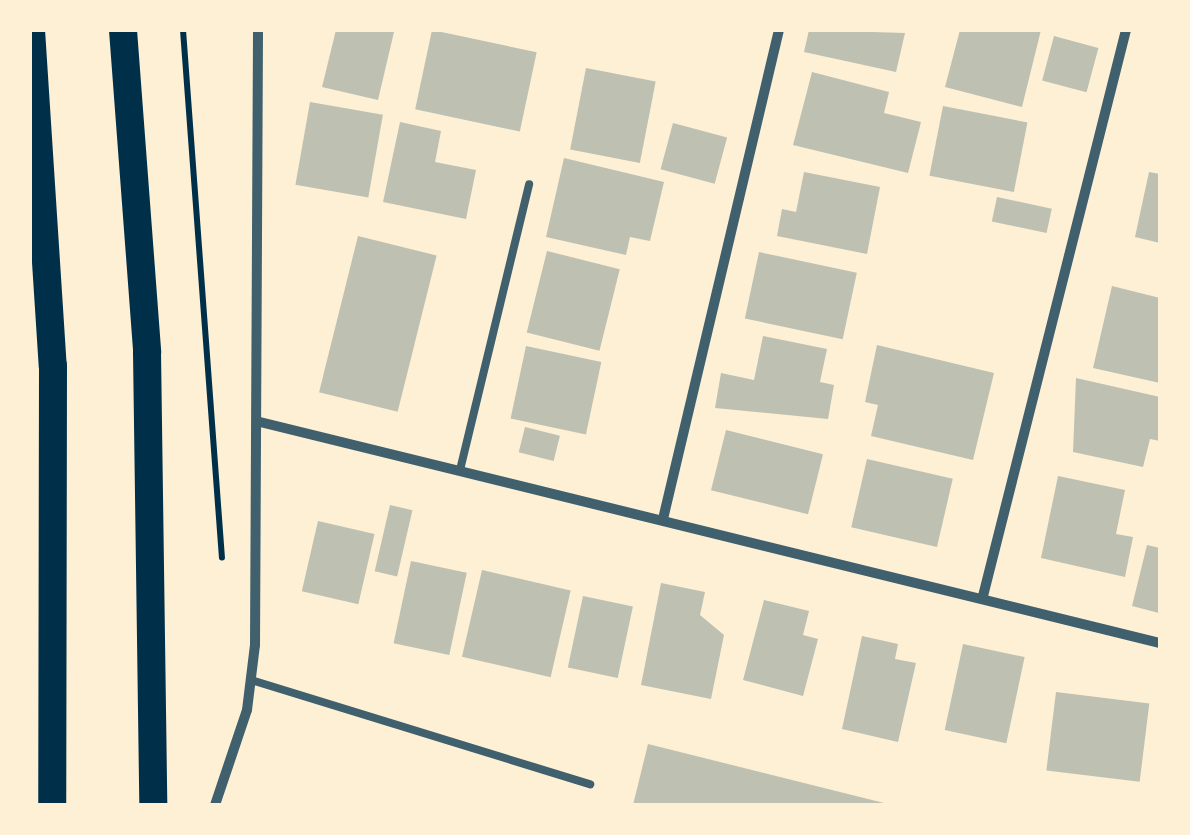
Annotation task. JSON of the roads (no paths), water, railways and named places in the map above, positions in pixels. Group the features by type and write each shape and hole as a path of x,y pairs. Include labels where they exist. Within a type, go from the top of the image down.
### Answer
{"highway":[{"path":"31,30 52,366 52,805"},
{"path":"123,30 147,352 153,805"}],"street":[{"path":"215,805 251,680 260,422 258,30"},
{"path":"663,519 779,30"},
{"path":"983,596 1126,30"},
{"path":"260,422 983,596 1160,643"}],"lane":[{"path":"460,470 529,184"},
{"path":"251,680 590,784"}]}
